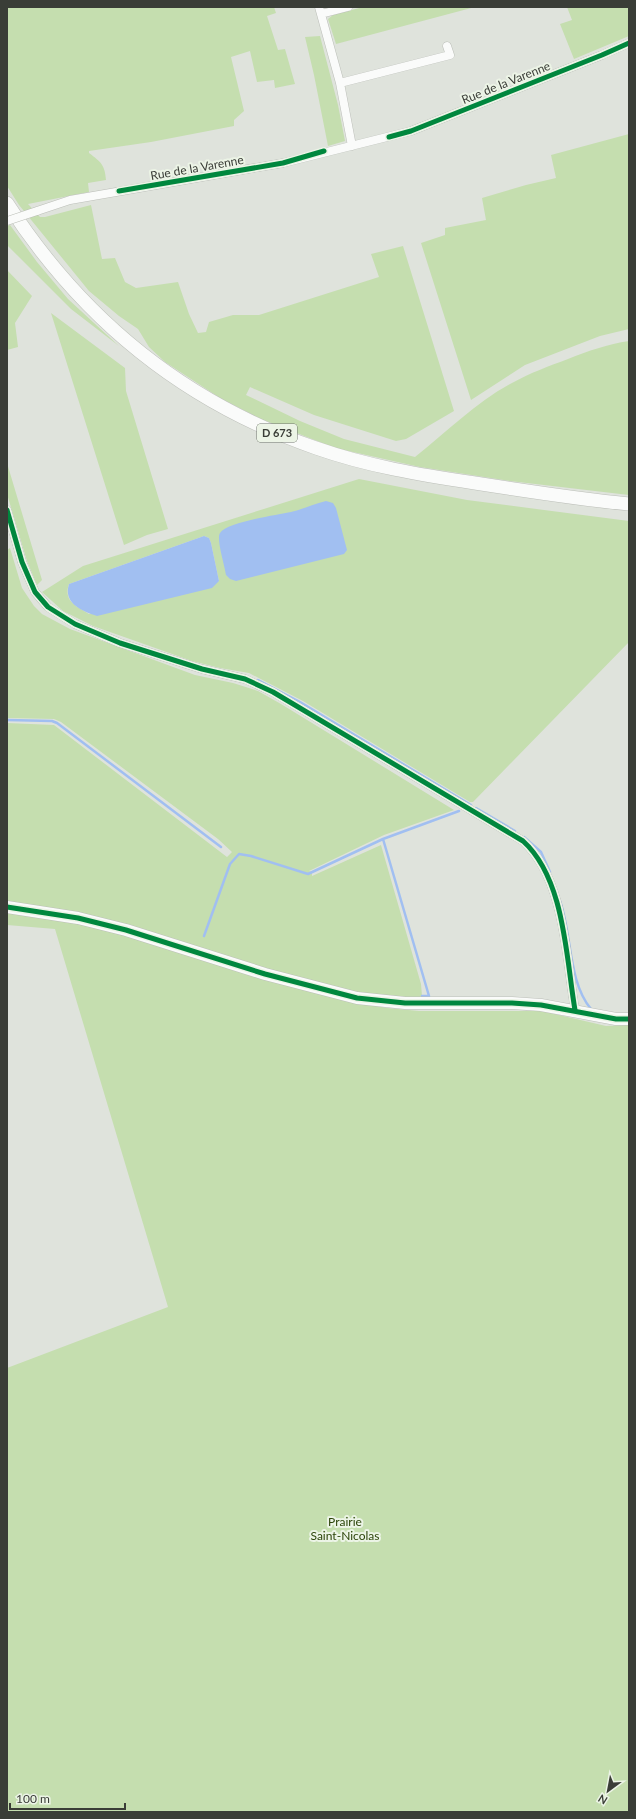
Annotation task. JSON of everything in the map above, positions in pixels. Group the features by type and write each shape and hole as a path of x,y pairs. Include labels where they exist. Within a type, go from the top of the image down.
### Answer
{"main road":[{"name":"D 673","path":"7,203 35,244 69,286 133,348 196,392 260,426 316,448 363,461 424,475 571,499 629,504"}],"street":[{"path":"348,7 320,11 340,83 352,146"},
{"name":"Rue de la Varenne","path":"7,221 70,200 283,163 321,152 352,146 411,131 629,43"},
{"path":"340,83 450,55 447,46"},
{"path":"7,510 22,562 35,592 48,607 75,624 120,643 202,669 245,679 274,692 523,841 532,849 542,863 562,920 575,1010"},
{"path":"7,907 78,918 126,930 265,974 357,998 405,1003 520,1003 575,1010 616,1019 629,1019"}],"green space":[{"path":"7,7 274,7 276,13 267,16 278,50 285,49 295,84 275,88 274,80 257,82 250,51 231,57 244,111 234,120 234,126 151,142 89,151 89,153 102,164 105,171 106,180 88,183 89,192 28,204 40,217 91,205 102,259 115,258 125,282 136,288 178,282 189,314 198,333 206,332 209,322 233,315 259,315 379,277 371,254 403,246 454,411 406,439 396,441 314,415 250,387 246,395 300,421 344,439 415,457 474,408 512,383 583,353 629,341 629,495 510,481 420,467 335,448 261,419 220,398 165,362 149,347 138,329 119,316 89,291 19,205 7,186"},
{"path":"363,7 475,7 336,44 328,19 333,15"},
{"path":"567,7 628,7 629,36 574,59 560,24 572,20"},
{"path":"320,36 338,105 345,141 328,146 305,37"},
{"path":"629,134 629,329 600,336 525,365 471,400 421,243 445,235 445,228 486,220 482,198 556,178 551,155"},
{"path":"10,225 37,262 68,299 119,346 71,309 7,245 7,226"},
{"path":"7,270 32,296 15,323 18,347 7,350"},
{"path":"51,313 125,368 126,391 168,529 147,535 124,545"},
{"path":"7,463 42,580 37,585 27,561 7,494"},
{"path":"359,479 467,500 629,521 629,642 473,802 470,802 303,701 249,673 192,661 93,626 63,611 42,592 83,566","holes":["204,536 209,538 219,581 89,614 69,599 69,584"]},
{"path":"10,548 22,588 34,606 42,614 70,629 195,675 233,683 258,691 454,810 384,835 309,871 312,872 312,876 381,845 421,984 422,996 416,999 359,993 7,902 7,723 54,725 227,857 232,852 218,839 61,722 54,719 7,718 7,550"},
{"name":"Prairie Saint-Nicolas","path":"7,913 79,922 355,1002 387,1008 419,1011 542,1011 606,1026 629,1025 629,1812 7,1812 7,1368 168,1307 55,929 7,925"}],"water":[{"path":"326,501 333,503 336,508 347,550 344,554 236,581 230,579 226,575 219,541 220,533 224,529 242,522 291,512"},
{"path":"204,536 209,538 211,543 219,581 212,588 97,616 85,612 71,601 68,591 69,584"}],"waterway":[{"path":"258,680 300,702 471,805"},
{"path":"7,720 52,721 57,723 221,847"},
{"path":"476,808 515,831"},
{"path":"204,936 230,864 239,854 251,856 308,874 383,839 459,811"},
{"path":"524,837 541,852 550,872"},
{"path":"383,839 429,996 422,996"},
{"path":"560,901 567,928 574,972 578,985 591,1009"}],"cycle path":[{"path":"389,137 411,131 629,43"},
{"path":"119,191 283,163 324,151"},
{"path":"7,510 22,562 35,592 48,607 75,624 120,643 202,669 245,679 273,692 523,841 537,857 548,876 556,897 566,944 575,1010"},
{"path":"7,907 78,918 126,930 265,974 357,998 405,1003 512,1003 541,1005 616,1019 629,1019"}]}
